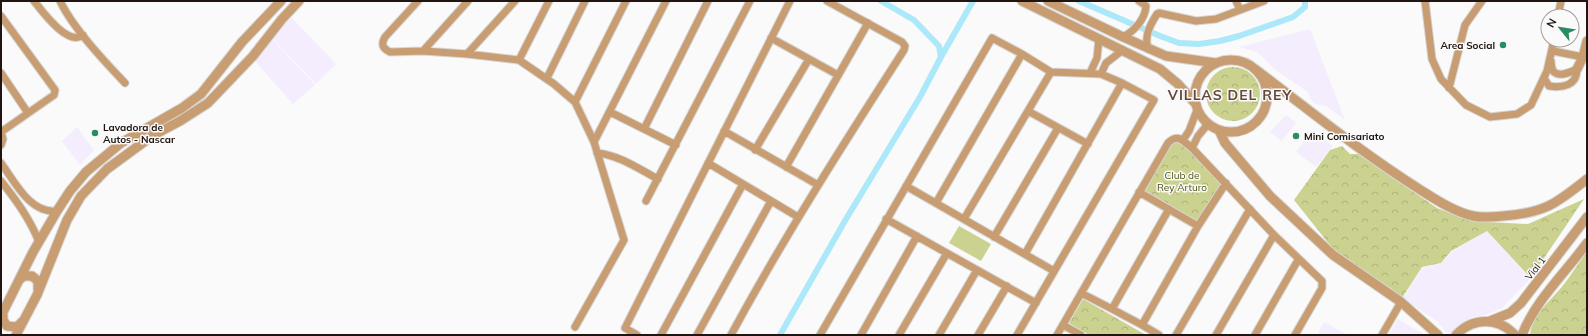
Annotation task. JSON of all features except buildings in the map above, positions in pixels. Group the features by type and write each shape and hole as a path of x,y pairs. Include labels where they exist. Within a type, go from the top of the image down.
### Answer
{"street":[{"path":"34,1 59,29 74,38 83,35"},
{"path":"60,1 83,35 125,83"},
{"path":"25,318 17,327 9,327 3,320 2,313 39,242 57,210 70,191 86,172 121,142 182,108 200,94 242,42 281,1"},
{"path":"16,335 37,295 67,220 81,196 107,168 152,136 180,121 208,103 253,56 282,19 299,1"},
{"path":"418,1 385,37 382,46 385,50 390,52 423,51 467,54 519,60 547,78 575,102 594,142 624,240 575,327"},
{"path":"423,51 468,1"},
{"path":"467,54 514,1"},
{"path":"519,60 549,1"},
{"path":"547,78 585,1"},
{"path":"575,102 626,1"},
{"path":"594,142 666,1"},
{"path":"644,129 708,1"},
{"path":"646,201 750,1"},
{"path":"637,335 623,332 790,1"},
{"path":"731,335 759,282 798,217 904,50 905,46 902,42 838,4 827,1"},
{"path":"1022,1 1160,69 1178,84 1196,106 1201,118 1219,130 1231,132 1243,130 1254,124 1262,115 1266,103 1266,91 1263,79 1255,69"},
{"path":"1048,1 1123,38 1166,56 1216,63"},
{"path":"1123,38 1133,31 1143,16 1146,6 1139,1"},
{"path":"1236,1 1240,10"},
{"path":"1148,49 1146,39 1148,32 1154,18 1159,12 1196,21 1216,19 1264,1"},
{"path":"1425,1 1432,59 1441,79 1466,105 1490,117 1517,114 1531,105 1544,78 1552,55"},
{"path":"1449,88 1465,25 1482,1"},
{"path":"1,16 55,90 54,95 1,132 3,140 1,145"},
{"path":"786,167 868,23"},
{"path":"771,38 838,75"},
{"path":"820,335 992,38 1051,72 1101,74 1154,100 1017,335"},
{"path":"1090,73 1097,58 1099,39"},
{"path":"1544,78 1549,86 1566,86 1572,82 1583,57 1587,41"},
{"path":"1553,48 1553,71 1556,73 1567,73 1577,69"},
{"path":"1101,74 1106,63 1123,50"},
{"path":"936,204 1022,54"},
{"path":"1552,55 1583,57"},
{"path":"755,150 809,59"},
{"path":"1183,140 1189,131 1196,106 1195,91 1199,79 1206,70 1216,63 1226,60 1236,60 1246,63 1255,69 1386,169 1445,205 1473,216 1496,217 1526,214 1548,208 1587,179"},
{"path":"964,219 1051,72"},
{"path":"1,73 28,113"},
{"path":"1025,254 1122,83"},
{"path":"1028,111 1088,144"},
{"path":"610,112 676,145"},
{"path":"1192,148 1198,136 1208,124"},
{"path":"994,237 1058,128"},
{"path":"1219,130 1225,142 1270,196 1333,255 1401,302 1438,335"},
{"path":"724,131 818,185"},
{"path":"1057,335 1168,143 1172,139 1177,138 1183,140 1192,148 1298,260 1322,281 1322,288 1295,335"},
{"path":"597,153 617,157 658,179"},
{"path":"1,163 32,203 46,211 57,210"},
{"path":"708,163 798,217"},
{"path":"1,181 25,212 33,226 39,242"},
{"path":"1142,325 1198,226 1226,183"},
{"path":"661,335 743,184"},
{"path":"906,186 1054,271"},
{"path":"1139,192 1198,226"},
{"path":"697,335 771,201"},
{"path":"1112,309 1169,209"},
{"path":"1176,335 1250,209"},
{"name":"Vial 1","path":"1456,335 1463,328 1471,324 1481,321 1490,321 1510,313 1521,303 1587,217"},
{"path":"886,219 1036,303"},
{"path":"1216,335 1274,235"},
{"path":"861,335 917,236"},
{"path":"1522,335 1535,309 1587,243"},
{"path":"899,335 947,253"},
{"path":"1255,335 1298,260"},
{"path":"939,335 977,270"},
{"path":"16,285 22,277 26,275 32,276 37,279 37,295"},
{"path":"978,335 1007,286"},
{"path":"1081,293 1159,335"},
{"path":"1382,335 1401,302"},
{"path":"1490,321 1504,326 1515,335"},
{"path":"1063,325 1081,335"}],"shaded area":[{"path":"291,17 336,64 316,84 273,39"},
{"path":"1310,29 1345,120 1326,106 1315,104 1310,98 1308,92 1277,71 1257,52 1239,47"},
{"path":"272,39 315,85 293,104 255,61"},
{"path":"1286,115 1296,123 1282,141 1270,132"},
{"path":"77,127 94,150 80,165 62,141"},
{"path":"1312,130 1333,146 1316,167 1296,152"},
{"path":"1487,231 1531,278 1500,310 1498,308 1498,310 1485,315 1472,317 1448,335 1438,322 1403,298 1422,268 1442,263 1451,252"},
{"path":"1398,319 1425,335 1388,335"},
{"path":"1324,322 1347,335 1317,335"}],"green space":[{"path":"1228,67 1238,67 1248,71 1256,79 1260,89 1260,99 1256,109 1248,117 1238,121 1228,121 1218,117 1210,109 1206,99 1206,89 1210,79 1218,71"},
{"name":"Club de Rey Arturo","path":"1177,138 1226,183 1198,226 1139,192 1168,143"},
{"path":"1342,146 1350,154 1358,154 1437,208 1455,215 1472,219 1488,222 1528,224 1584,199 1532,276 1527,274 1487,231 1451,251 1441,263 1422,267 1402,298 1333,249 1294,200 1330,150"},
{"path":"959,226 991,244 981,261 949,243"},
{"path":"1587,252 1587,335 1530,335 1534,320 1538,314 1564,284"},
{"path":"1083,299 1146,335 1089,335 1069,323"}],"waterway":[{"path":"780,335 846,219 920,97 941,57 939,46 914,20 881,1"},
{"path":"941,57 973,1"},
{"path":"1079,1 1179,43 1199,44 1239,36 1293,17 1305,7 1305,1"}],"place":[{"name":"Area Social","path":"1503,45"},
{"name":"Lavadora de Autos - Nascar","path":"95,133"},
{"name":"Mini Comisariato","path":"1296,136"}],"district":[{"name":"VILLAS DEL REY","path":"1230,95"}]}
